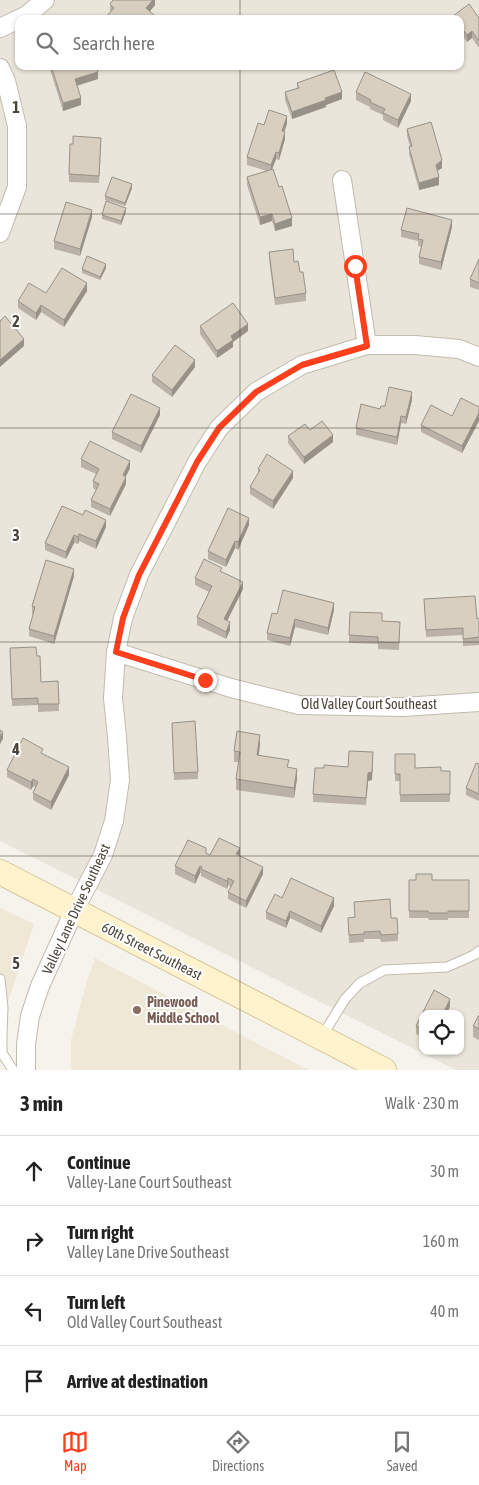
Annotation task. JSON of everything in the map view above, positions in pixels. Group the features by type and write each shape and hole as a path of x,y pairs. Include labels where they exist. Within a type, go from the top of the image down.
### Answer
{"main road":[{"name":"60th Street Southeast","path":"0,872 384,1070"}],"street":[{"path":"27,15 45,0"},
{"path":"0,28 15,21"},
{"path":"0,68 6,81 16,126 17,182 17,187 0,233"},
{"path":"342,180 367,346"},
{"name":"Valley Lane Drive Southeast","path":"26,1070 26,1044 30,1016 40,986 74,911 103,855 114,821 120,780 112,698 116,652 123,618 139,575 197,462 219,428 256,392 302,365 367,346 415,345 459,349 479,357"},
{"name":"Old Valley Court Southeast","path":"116,652 230,688 299,705 403,707 479,702"}],"lane":[{"path":"321,1038 344,999 360,983 384,970 447,967 479,951"},
{"path":"0,979 3,1008 2,1053 14,1070"}],"shaded area":[{"path":"0,0 479,0 479,1070 456,1070 426,1055 464,1055 464,1010 419,1010 419,1051 0,841"},
{"path":"0,908 34,924 0,1026"},
{"name":"Pinewood Middle School","path":"95,958 308,1070 71,1070 71,1040"}],"building":[{"path":"113,0 153,0 146,8 154,15 108,15 114,8 110,4"},
{"path":"469,4 479,18 479,41 472,31 467,35 464,31 464,15 454,15"},
{"path":"52,70 97,70 98,72 75,79 81,98 63,103"},
{"path":"334,70 342,92 292,112 285,92 299,88 297,83"},
{"path":"365,72 411,94 398,120 383,113 385,109 370,102 371,100 356,92"},
{"path":"269,110 287,116 282,131 285,132 279,153 276,152 271,165 247,157 258,123 264,125"},
{"path":"431,122 442,160 436,165 439,177 419,183 409,147 412,146 407,129"},
{"path":"73,136 101,138 99,176 69,174 70,144 73,144"},
{"path":"273,169 279,187 282,186 292,218 275,224 272,214 260,217 247,177"},
{"path":"112,177 132,184 125,203 105,196"},
{"path":"106,201 126,208 121,221 102,215"},
{"path":"66,202 92,210 80,249 54,241"},
{"path":"407,208 452,220 441,262 419,257 423,240 418,239 419,234 401,230"},
{"path":"293,249 294,262 298,261 300,272 303,272 306,293 275,298 269,252"},
{"path":"87,256 106,264 100,277 82,269"},
{"path":"479,259 479,283 470,279"},
{"path":"62,268 87,283 64,320 41,305 36,313 18,301 29,283 46,293"},
{"path":"233,303 248,324 231,336 233,340 217,351 200,326"},
{"path":"5,316 24,339 0,360 0,321"},
{"path":"175,345 195,360 172,390 152,375"},
{"path":"389,387 412,392 406,417 401,416 397,437 356,428 361,404 380,409 381,406 385,406"},
{"path":"131,394 160,408 141,446 112,432"},
{"path":"461,398 479,407 479,413 462,446 421,425 431,405 452,416"},
{"path":"322,421 333,435 304,457 288,436 305,424 310,430"},
{"path":"90,441 130,461 123,475 126,477 110,509 91,500 99,484 93,481 99,469 81,459"},
{"path":"267,454 293,471 273,501 250,487"},
{"path":"62,506 83,515 85,510 106,520 96,541 79,534 78,537 74,535 66,552 45,543"},
{"path":"228,508 249,518 238,542 235,541 226,560 208,551"},
{"path":"204,559 222,568 220,571 243,582 224,619 230,622 226,632 197,617 212,586 195,578"},
{"path":"46,560 74,569 54,636 29,629 35,607 32,606"},
{"path":"283,590 334,603 328,628 295,619 290,638 267,633 272,613 277,614"},
{"path":"475,596 477,619 479,618 479,637 463,639 463,628 426,630 424,599"},
{"path":"350,612 382,613 382,621 400,622 399,643 378,642 378,637 349,635"},
{"path":"36,647 37,656 40,656 41,682 58,681 59,704 38,704 38,698 12,699 10,648"},
{"path":"195,721 198,772 174,773 172,723"},
{"path":"237,731 260,735 257,755 289,760 287,767 297,769 294,788 236,779 240,752 234,751"},
{"path":"23,738 43,749 41,753 69,767 51,802 33,793 38,782 33,779 31,782 7,770"},
{"path":"349,751 373,752 372,772 368,773 366,798 313,794 315,768 324,768 324,765 348,767"},
{"path":"395,754 415,754 415,768 441,767 441,771 450,771 450,794 400,795 400,774 395,774"},
{"path":"476,763 479,764 479,794 466,788"},
{"path":"219,838 240,848 236,854 263,867 246,901 228,892 234,881 228,878 227,881 201,869 202,867 200,866 195,876 175,866 188,840 206,848 206,853 210,855"},
{"path":"416,874 432,874 432,880 469,880 469,911 429,913 428,911 409,911 409,880 416,880"},
{"path":"291,878 334,898 321,926 290,911 286,921 266,912 275,894 282,898"},
{"path":"390,899 391,918 397,918 398,934 381,935 380,931 349,935 348,918 355,917 354,902"},
{"path":"434,990 450,999 445,1010 424,1010"},
{"path":"479,1015 479,1029 473,1026"}],"place":[{"name":"Pinewood Middle School","path":"137,1010"}],"route":[{"path":"205,680 116,652 123,618 139,575 197,462 219,428 256,392 302,365 367,346 355,266"}]}
